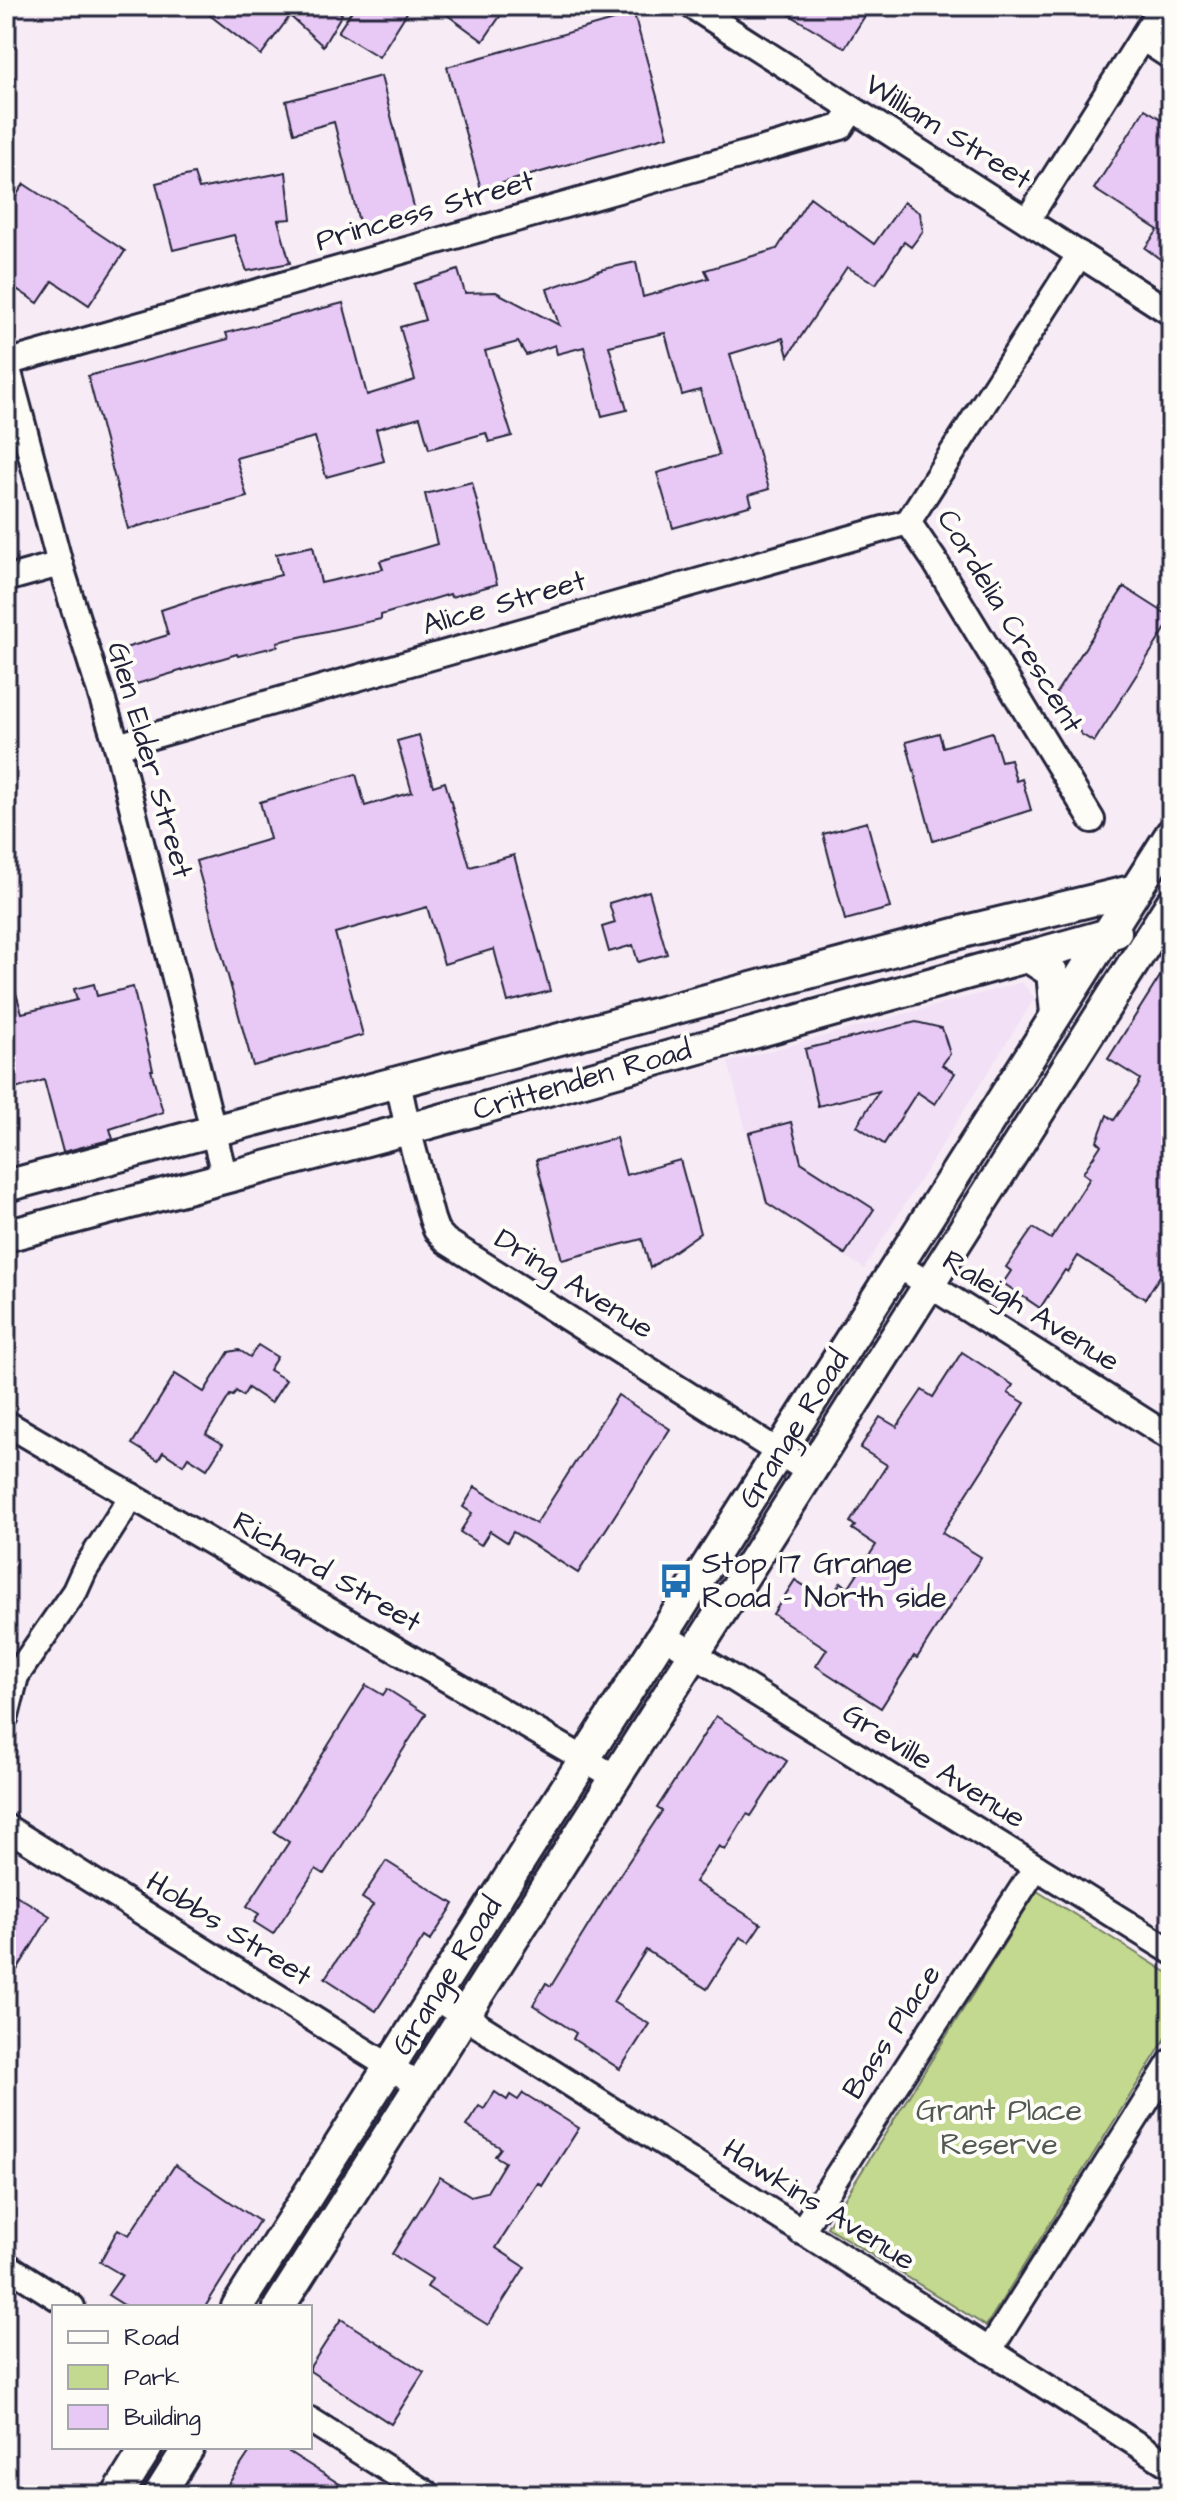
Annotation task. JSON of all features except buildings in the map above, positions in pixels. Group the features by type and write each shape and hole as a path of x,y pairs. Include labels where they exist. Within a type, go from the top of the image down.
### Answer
{"main road":[{"name":"Grange Road","path":"238,2305 1171,834"},
{"name":"Crittenden Road","path":"6,1186 959,933 1135,890"},
{"path":"1135,890 1166,922"},
{"name":"Crittenden Road","path":"6,1236 408,1129 1106,934 1166,922"},
{"name":"Grange Road","path":"280,2305 928,1284 1166,922"},
{"path":"1027,956 1052,972 1056,1014"},
{"path":"117,2495 146,2449"},
{"path":"159,2495 188,2449"}],"street":[{"name":"William Street","path":"692,6 1171,313"},
{"path":"1028,219 1162,6"},
{"path":"1142,38 1171,57"},
{"name":"Princess Street","path":"6,362 841,127 852,110"},
{"name":"Cordelia Crescent","path":"1080,254 908,522 1092,820"},
{"name":"Glen Elder Street","path":"6,362 60,564 117,746 225,1178"},
{"name":"Alice Street","path":"117,746 908,522"},
{"path":"6,579 60,564"},
{"name":"Dring Avenue","path":"398,1082 432,1219 436,1230 446,1241 810,1472"},
{"name":"Raleigh Avenue","path":"898,1265 1171,1438"},
{"name":"Richard Street","path":"6,1423 615,1777"},
{"path":"6,1716 16,1676 75,1591 84,1571 132,1496"},
{"name":"Greville Avenue","path":"663,1635 1171,1951"},
{"name":"Hobbs Street","path":"6,1827 419,2085"},
{"name":"Bass Place","path":"801,2232 1036,1867"},
{"name":"Hawkins Avenue","path":"434,1997 1171,2466"},
{"path":"989,2351 1171,2062"},
{"path":"6,2265 69,2305"},
{"path":"312,2421 429,2495"}],"shaded area":[{"path":"1022,982 1035,998 864,1269 765,1204 728,1062"}],"green space":[{"name":"Grant Place Reserve","path":"1037,1891 1171,1975 1171,2030 986,2326 827,2227"}],"place":[{"name":"Stop 17 Grange Road - North side","path":"676,1581"}]}
